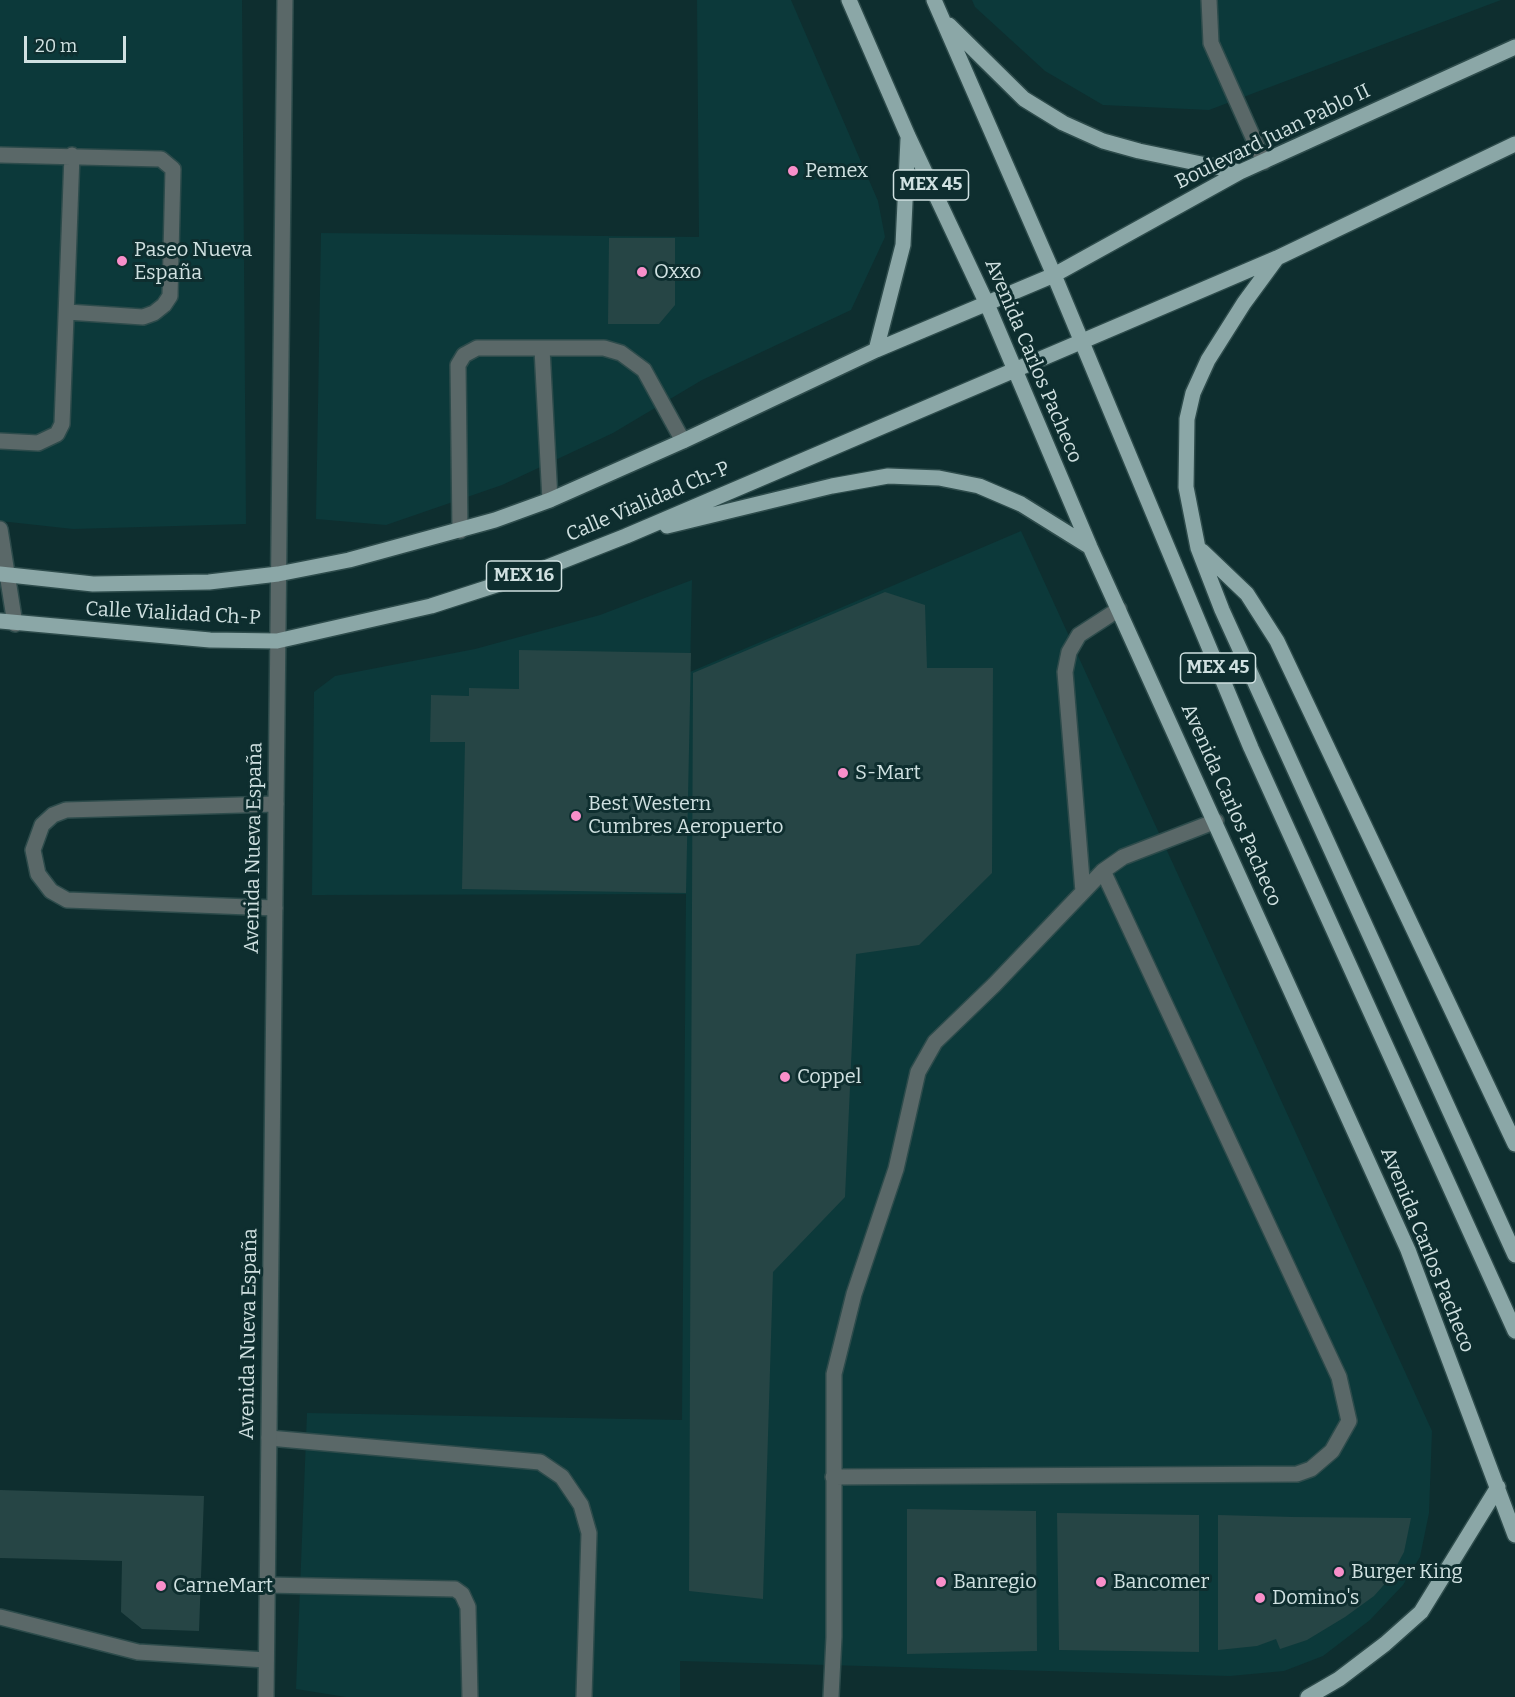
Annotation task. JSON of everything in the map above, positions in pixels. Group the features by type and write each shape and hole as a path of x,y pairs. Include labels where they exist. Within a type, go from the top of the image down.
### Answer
{"main road":[{"name":"Avenida Carlos Pacheco","path":"849,0 908,136 987,304 1090,547 1216,821 1407,1250 1515,1534"},
{"name":"MEX 45","path":"934,0 1054,274 1251,748 1515,1331"},
{"path":"942,19 1024,99 1063,123 1103,141 1139,151 1240,172"},
{"name":"Boulevard Juan Pablo II","path":"1054,274 1240,172 1515,47"},
{"path":"876,350 903,245 908,136"},
{"path":"1080,340 1277,258 1515,144"},
{"path":"1277,258 1220,341 1193,393 1187,420 1186,487 1198,548 1222,610 1515,1255"},
{"name":"Calle Vialidad Ch-P","path":"4,575 136,585 209,582 278,574 349,560 460,531 550,500 683,441 876,350 1054,274"},
{"name":"Calle Vialidad Ch-P","path":"7,623 210,640 277,641 431,606 527,576 626,536 1080,340"},
{"path":"626,536 832,486 888,476 939,478 979,486 1021,504 1090,547"},
{"path":"1198,548 1247,594 1277,641 1515,1144"},
{"path":"1308,1697 1339,1679 1367,1658 1421,1612 1498,1487"}],"street":[{"name":"Avenida Nueva España","path":"266,1697 285,0"},
{"path":"1209,0 1211,43 1264,162"},
{"path":"0,155 161,159 172,169 174,189 170,296 164,305 154,314 143,316 67,312"},
{"path":"0,441 38,443 57,434 62,424 72,155"},
{"path":"460,531 458,365 464,355 477,348 604,348 635,362 644,370 683,441"},
{"path":"543,349 550,500"},
{"path":"0,530 7,623"},
{"path":"1083,892 1065,672 1068,652 1079,635 1119,609"},
{"path":"274,908 67,900 51,891 38,874 33,850 42,825 53,815 66,810 276,804"},
{"path":"831,1697 834,1637 834,1374 843,1331 896,1169 918,1072 934,1042 994,985 1103,871 1123,857 1216,821"},
{"path":"833,1477 1298,1474 1311,1468 1332,1451 1349,1421 1339,1377 1103,871"},
{"path":"269,1438 540,1462 562,1477 581,1505 590,1533 584,1697"},
{"path":"267,1585 455,1589 462,1594 468,1607 470,1697"},
{"path":"0,1617 138,1652 266,1660"}],"shaded area":[{"name":"Paseo Nueva España","path":"0,0 242,0 246,524 73,529 0,521"},
{"path":"697,0 791,0 878,201 885,237 851,310 702,380 613,433 502,485 386,525 316,519 321,233 699,237"},
{"path":"972,0 1501,0 1209,110 1103,105 1045,71 975,7"},
{"path":"1021,531 1432,1431 1429,1513 1420,1557 1403,1585 1370,1620 1323,1656 1284,1671 1230,1676 680,1661 680,1697 346,1697 296,1689 307,1413 682,1420 686,894 312,895 314,692 335,676 475,649 600,615 692,580 690,672"}],"building":[{"name":"Oxxo","path":"609,238 675,238 675,305 659,324 608,324"},
{"path":"885,592 925,605 927,668 993,668 992,873 919,945 856,954 845,1197 773,1272 763,1599 689,1591 693,673"},
{"name":"Best Western Cumbres Aeropuerto","path":"519,650 691,653 686,893 462,889 465,742 430,742 431,695 469,696 469,688 519,689"},
{"path":"0,1490 204,1496 199,1631 142,1629 121,1612 122,1561 0,1558"},
{"path":"907,1509 1036,1511 1037,1651 907,1654"},
{"name":"Bancomer","path":"1057,1513 1199,1515 1199,1652 1059,1650"},
{"path":"1218,1515 1411,1518 1404,1552 1390,1578 1374,1596 1345,1617 1307,1640 1280,1649 1276,1639 1257,1646 1218,1650"}],"place":[{"name":"Pemex","path":"793,171"},
{"name":"Paseo Nueva España","path":"122,261"},
{"name":"Oxxo","path":"642,272"},
{"name":"S-Mart","path":"843,773"},
{"name":"Best Western Cumbres Aeropuerto","path":"576,816"},
{"name":"Coppel","path":"785,1077"},
{"name":"Burger King","path":"1339,1572"},
{"name":"Banregio","path":"941,1582"},
{"name":"Bancomer","path":"1101,1582"},
{"name":"CarneMart","path":"161,1586"},
{"name":"Domino's","path":"1260,1598"}]}
